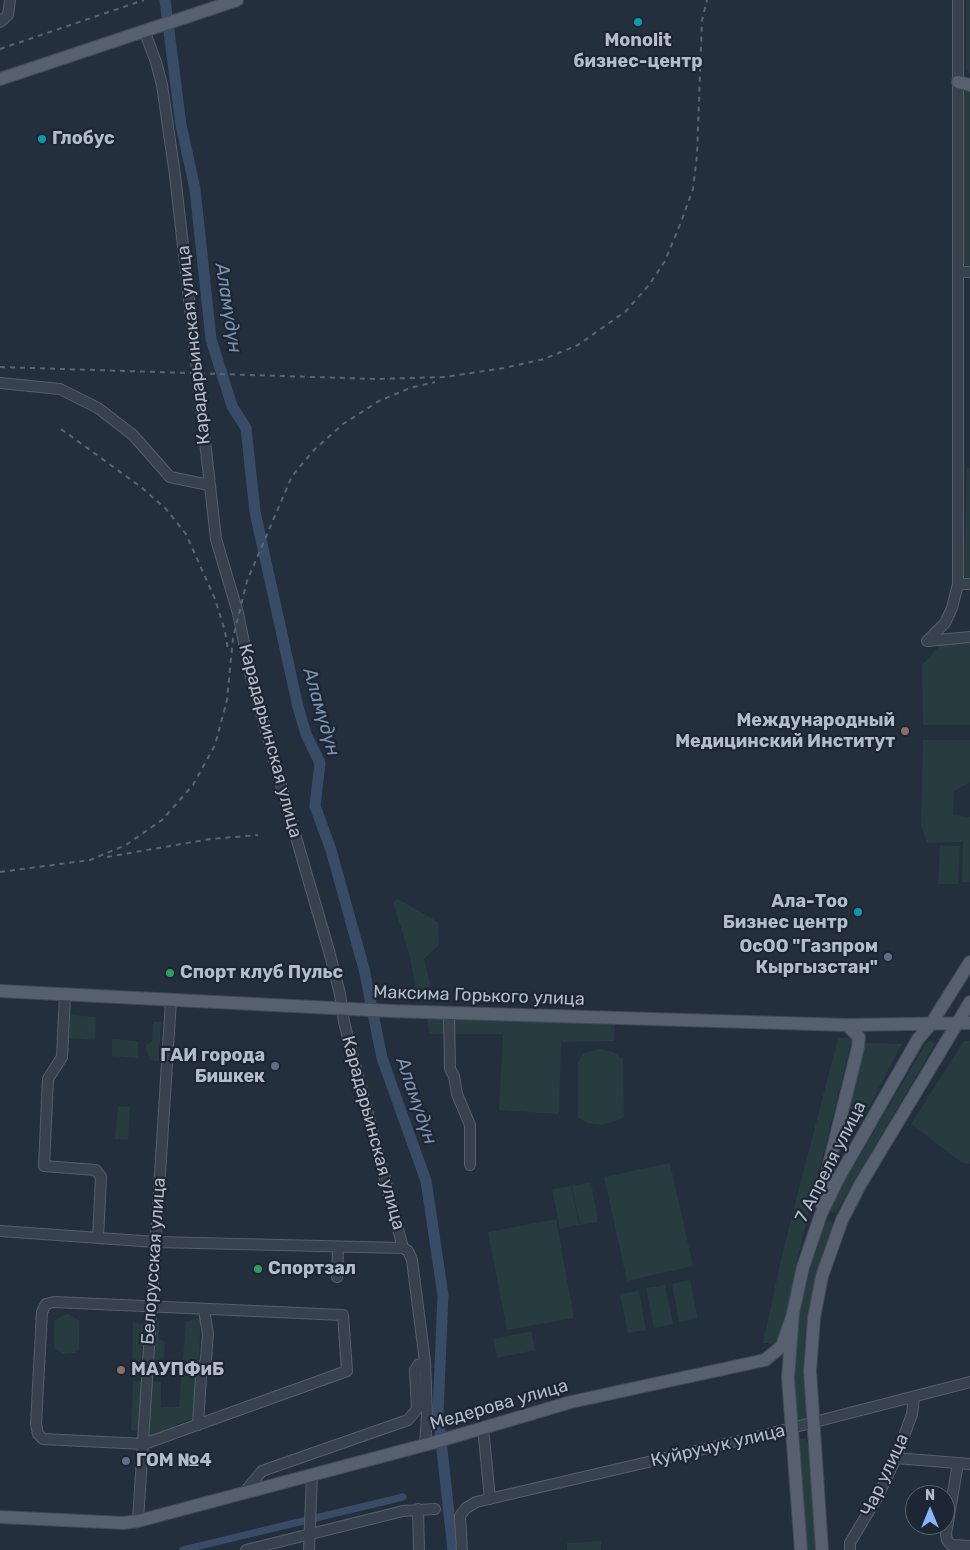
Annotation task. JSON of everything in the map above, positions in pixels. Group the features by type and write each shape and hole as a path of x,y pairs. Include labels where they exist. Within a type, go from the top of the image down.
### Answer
{"main road":[{"path":"0,79 238,0"},
{"name":"7 Апреля улица","path":"801,1550 788,1378 792,1317 802,1268 821,1214 838,1179 918,1039 931,1024 970,962"},
{"name":"Максима Горького улица","path":"0,992 448,1013 847,1025 964,1023"},
{"name":"7 Апреля улица","path":"822,1550 811,1396 810,1347 822,1276 842,1220 860,1185 964,1023 970,1002"},
{"path":"842,1220 821,1214 823,1190 858,1047 859,1038 847,1025"},
{"path":"788,1378 782,1367 766,1360 782,1346 792,1317"},
{"name":"Медерова улица","path":"0,1517 124,1523 138,1521 429,1444 572,1402 766,1360"}],"street":[{"path":"0,4 5,0"},
{"path":"0,22 8,15 10,0"},
{"path":"958,0 964,83 958,272 958,584 952,608 945,623 927,641 970,637"},
{"name":"Карадарьинская улица","path":"148,29 162,85 172,151 216,539 238,613 250,673 329,951 403,1248 408,1251 412,1260 426,1362 429,1444"},
{"path":"958,272 970,272"},
{"path":"0,383 60,389 98,408 133,435 170,477 209,486"},
{"path":"958,584 970,584"},
{"path":"65,995 62,1057 48,1078 44,1166 96,1170 101,1177 98,1238"},
{"name":"Белорусская улица","path":"138,1521 171,1000"},
{"path":"448,1013 450,1070 454,1076 457,1094 470,1126 470,1165"},
{"path":"0,1231 156,1242 403,1248"},
{"path":"337,1277 338,1247"},
{"path":"54,1302 151,1308 343,1315 346,1372 144,1444 43,1439 38,1434 36,1424 42,1312 46,1304 54,1302"},
{"path":"198,1425 201,1376 208,1340 204,1310"},
{"name":"Медерова улица","path":"244,1493 262,1471 408,1420 418,1409 415,1370 418,1365 426,1362"},
{"name":"Куйручук улица","path":"462,1550 460,1516 466,1508 476,1502 813,1424 970,1382"},
{"name":"Чар улица","path":"850,1550 850,1543 878,1496 896,1458 912,1414 914,1397"},
{"path":"483,1427 490,1500"},
{"path":"896,1458 970,1464"},
{"path":"958,1463 946,1534 947,1540 952,1544 970,1546"},
{"path":"309,1550 312,1475"},
{"path":"418,1509 419,1550"},
{"path":"248,1550 418,1509 435,1509"}],"green space":[{"path":"966,0 970,0 970,75 966,69"},
{"path":"967,90 970,91 970,267 961,267 961,95"},
{"path":"967,468 970,468 970,579 964,578"},
{"path":"970,639 970,725 923,725 922,665 945,640"},
{"path":"923,740 970,740 970,782 954,791 953,815 970,817 970,882 962,882 963,842 927,843 921,825"},
{"path":"940,845 960,846 958,884 938,884"},
{"path":"398,899 438,922 439,945 424,959 431,987 416,990 410,957 393,902"},
{"path":"70,1015 96,1017 95,1040 69,1038"},
{"path":"427,1018 615,1022 614,1041 561,1042 559,1114 499,1110 503,1034 429,1034"},
{"path":"153,1022 161,1022 159,1061 150,1060 145,1046 152,1041"},
{"path":"838,1038 852,1038 797,1261 780,1344 763,1343 783,1251"},
{"path":"112,1039 138,1041 138,1058 112,1056"},
{"path":"931,1041 935,1044 835,1214 828,1210 926,1043"},
{"path":"964,1041 970,1041 970,1164 961,1162 911,1124"},
{"path":"865,1043 902,1044 859,1126 850,1107"},
{"path":"601,1049 613,1052 623,1059 624,1117 601,1125 588,1123 578,1118 578,1062 584,1053"},
{"path":"118,1106 130,1107 128,1140 115,1139"},
{"path":"670,1163 693,1266 627,1281 604,1177"},
{"path":"591,1182 598,1222 580,1225 572,1186"},
{"path":"571,1186 579,1225 560,1229 552,1189"},
{"path":"556,1219 574,1318 507,1330 488,1232"},
{"path":"831,1221 833,1225 806,1321 803,1370 806,1415 805,1419 798,1421 796,1420 793,1403 797,1327 811,1262 826,1222"},
{"path":"690,1280 698,1319 679,1322 672,1284"},
{"path":"665,1285 673,1324 654,1328 646,1288"},
{"path":"639,1291 646,1330 628,1333 620,1294"},
{"path":"69,1314 79,1321 79,1350 75,1353 64,1354 54,1348 54,1321 62,1315"},
{"path":"201,1318 196,1418 175,1425 174,1430 147,1440 150,1381 161,1382 161,1407 179,1407 186,1321"},
{"path":"159,1321 159,1339 165,1342 163,1370 151,1371 153,1323"},
{"path":"133,1323 143,1324 141,1367 132,1367"},
{"path":"531,1331 535,1350 497,1358 493,1339"},
{"path":"133,1381 143,1381 140,1431 131,1430"},
{"path":"801,1439 805,1439 809,1446 817,1550 805,1550 798,1442"},
{"path":"601,1541 601,1550 567,1550 567,1543"}],"waterway":[{"name":"Аламүдүн","path":"165,0 181,125 195,189 211,339 232,406 246,428 255,512 298,707 306,734 320,763 315,806 331,850 364,969 382,1058 426,1181 443,1295 438,1413 453,1550"},
{"path":"183,1550 403,1497"}],"railway":[{"path":"0,49 144,0"},
{"path":"0,367 376,379 445,377 504,368 544,359 578,345 626,311 649,285 665,261 681,222 693,189 697,155 702,20 707,0"},
{"path":"0,872 90,860 126,845 162,820 193,785 215,745 227,700 233,638 247,581 292,476 314,450 343,424 379,401 410,388 435,382"},
{"path":"61,429 141,487 166,509 186,534 215,599 225,631 228,650"},
{"path":"107,857 210,839 258,835"}],"place":[{"name":"Monolit бизнес-центр","path":"638,22"},
{"name":"Глобус","path":"42,139"},
{"name":"Международный Медицинский Институт","path":"905,731"},
{"name":"Ала-Тоо Бизнес центр","path":"858,912"},
{"name":"ОсОО \"Газпром Кыргызстан\"","path":"888,957"},
{"name":"Спорт клуб Пульс","path":"170,973"},
{"name":"ГАИ города Бишкек","path":"275,1066"},
{"name":"Спортзал","path":"258,1269"},
{"name":"МАУПФиБ","path":"121,1370"},
{"name":"ГОМ №4","path":"126,1461"}]}
